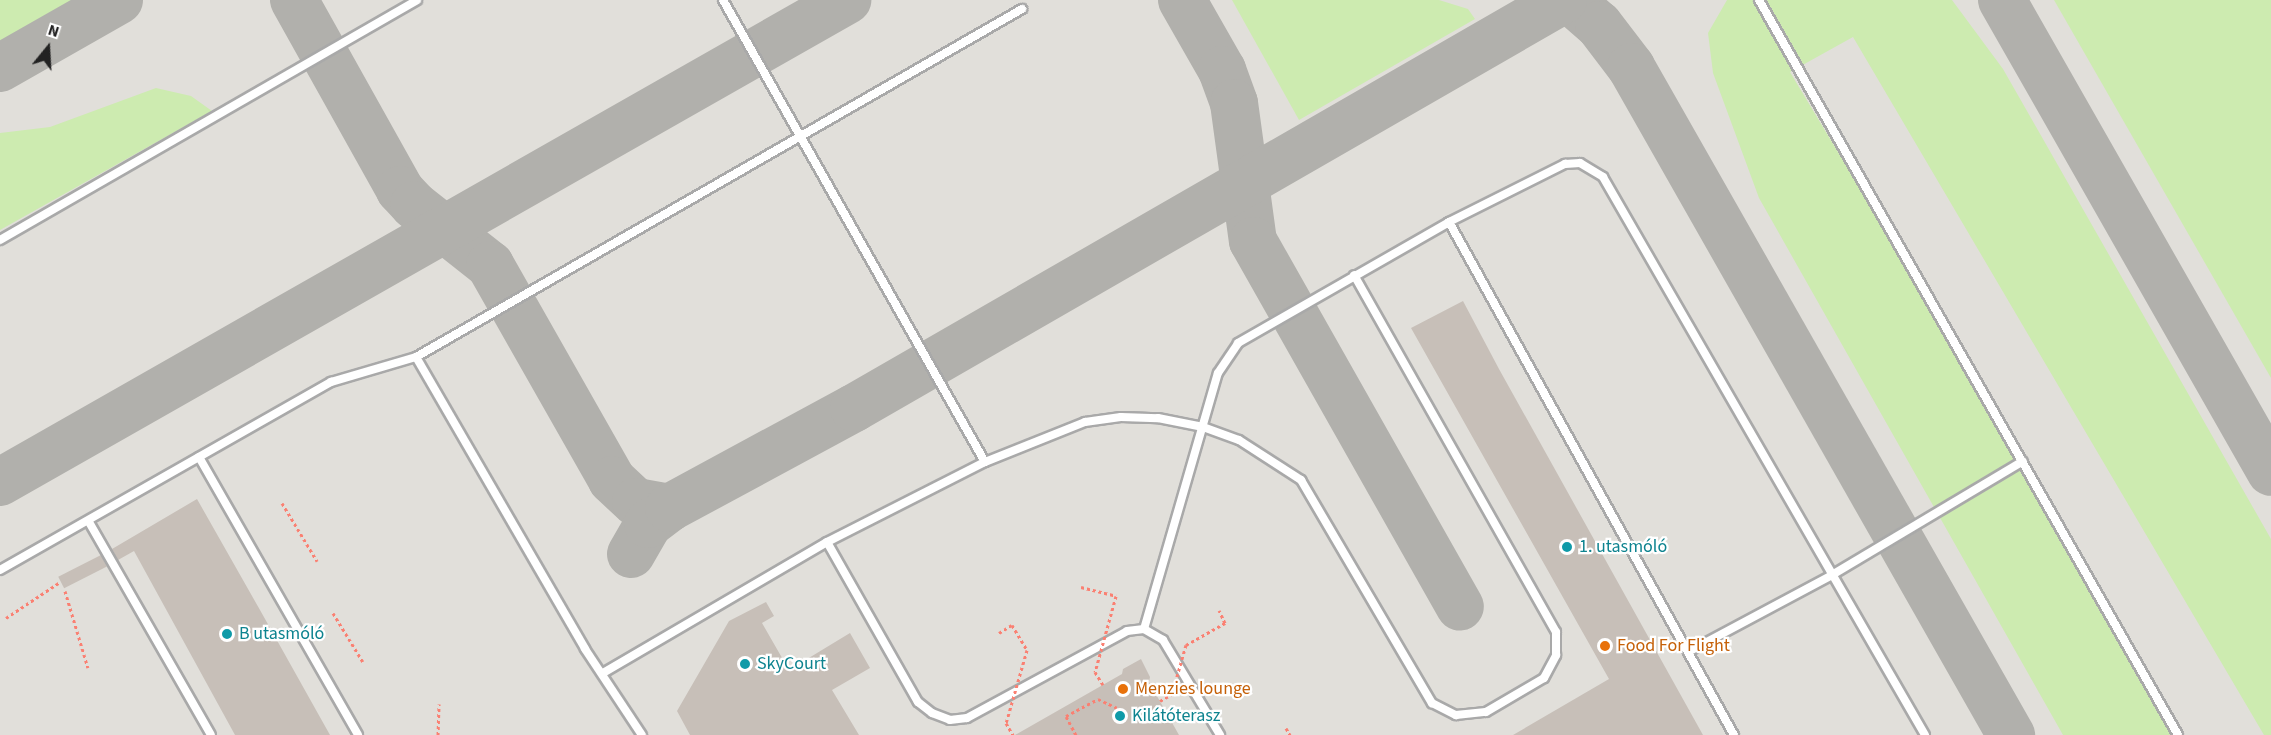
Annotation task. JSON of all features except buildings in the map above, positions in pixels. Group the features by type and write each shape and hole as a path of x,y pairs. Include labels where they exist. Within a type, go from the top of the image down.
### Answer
{"lane":[{"path":"0,240 417,0"},
{"path":"723,0 985,462"},
{"path":"1759,0 2178,735"},
{"path":"0,570 88,522 330,382 416,357 1022,9"},
{"path":"1144,629 1218,373 1238,343 1449,222 1565,164 1580,163 1596,170 1925,735"},
{"path":"1449,222 1734,735"},
{"path":"603,673 827,542 985,462 1085,422 1140,418 1203,427 1258,449 1301,480 1432,703 1456,715 1486,712 1544,678 1551,669 1558,643 1552,622 1354,275"},
{"path":"416,357 642,735"},
{"path":"199,456 358,735"},
{"path":"1688,652 1832,575 2023,461"},
{"path":"88,522 212,735"},
{"path":"827,542 918,702 950,720 967,718 1127,631 1144,629 1163,640 1220,735"}],"path":[{"path":"282,503 317,561"},
{"path":"6,618 60,582"},
{"path":"1081,587 1116,596 1095,672 1102,685"},
{"path":"65,591 88,668"},
{"path":"1160,701 1172,694 1186,645 1225,622 1219,610"},
{"path":"333,613 363,662"},
{"path":"999,633 1012,625 1027,650 1005,723 1012,735"},
{"path":"1076,735 1066,716 1098,699 1117,708"},
{"path":"438,735 439,704"},
{"path":"1286,728 1290,735"}],"shaded area":[{"path":"0,0 2271,0 2271,735 0,735"}],"green space":[{"path":"0,0 72,0 0,41"},
{"path":"1232,0 1439,0 1468,9 1475,19 1299,120"},
{"path":"1727,0 1952,0 2003,69 2271,539 2271,735 2264,735 1853,37 1790,72 2023,461 2173,735 2063,735 1759,198 1713,73 1708,33"},
{"path":"2054,0 2271,0 2271,378"},
{"path":"156,88 191,96 212,111 0,230 0,133 50,127"}],"taxiway":[{"path":"0,68 119,0"},
{"path":"294,0 400,190 414,205 490,265 612,480 636,502 669,508"},
{"path":"0,482 847,0"},
{"path":"1182,0 1222,70 1234,103 1253,241 1460,607"},
{"path":"631,554 648,524 669,508 854,408 1563,0"},
{"path":"1570,0 1599,25 1631,67 2011,735"},
{"path":"2002,0 2271,472"}],"place":[{"name":"1. utasmóló","path":"1567,547"},
{"name":"B utasmóló","path":"227,634"},
{"name":"Food For Flight","path":"1605,646"},
{"name":"SkyCourt","path":"745,664"},
{"name":"Menzies lounge","path":"1123,689"},
{"name":"Kilátóterasz","path":"1120,716"}]}
